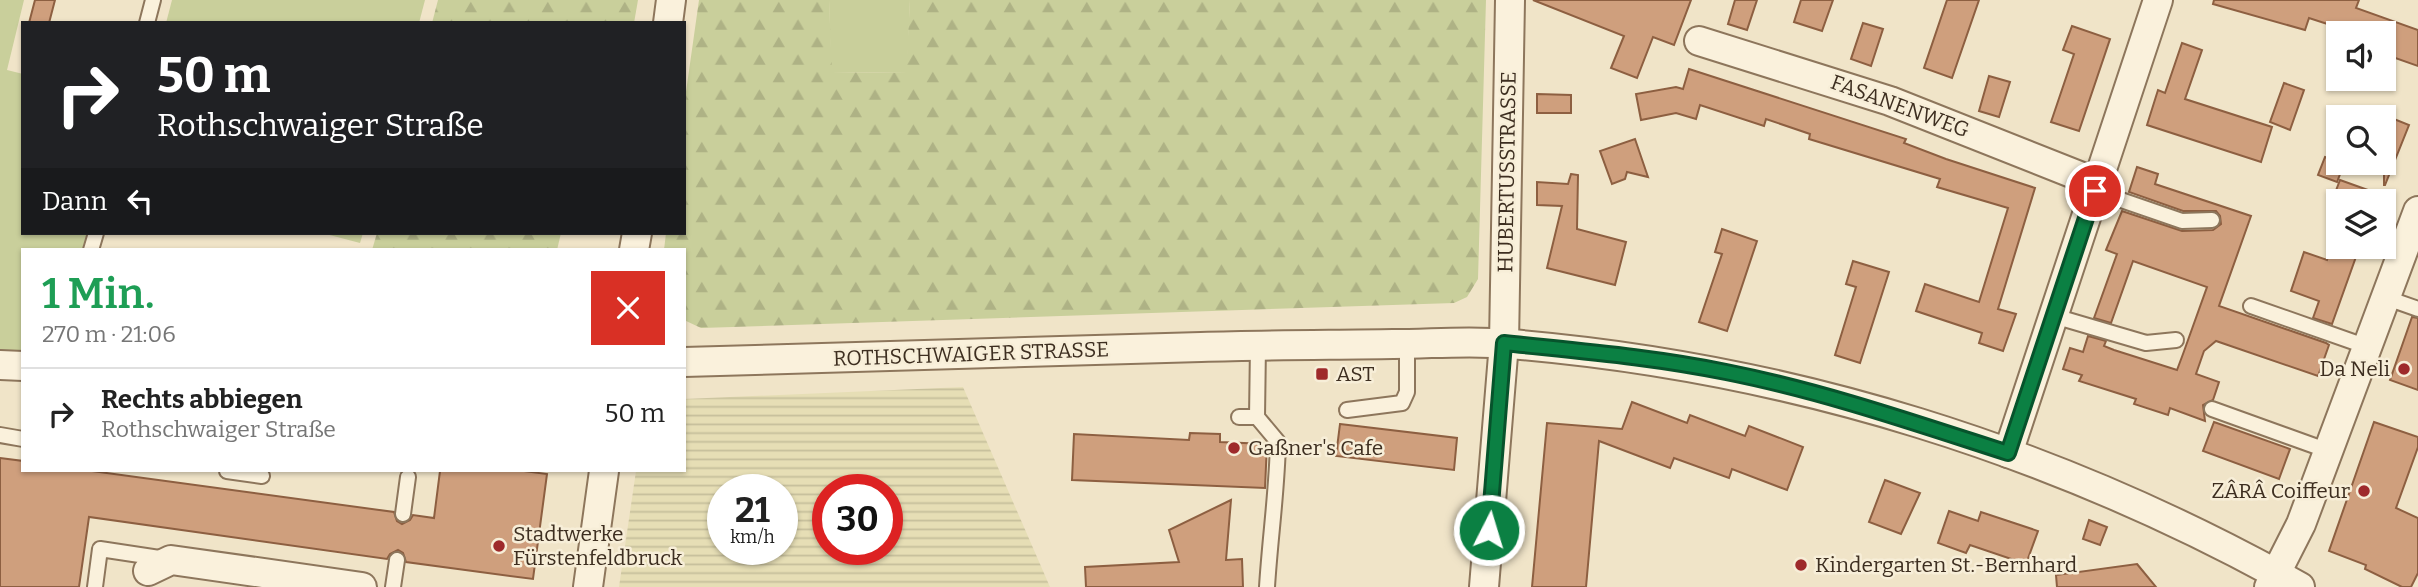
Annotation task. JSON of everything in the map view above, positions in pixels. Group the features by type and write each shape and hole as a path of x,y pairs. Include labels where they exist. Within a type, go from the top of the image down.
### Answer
{"street":[{"path":"668,21 671,0"},
{"name":"HUBERTUSSTRASSE","path":"1484,587 1504,343 1510,0"},
{"path":"2008,453 2096,187 2145,67 2158,0"},
{"name":"FASANENWEG","path":"1699,41 1890,101 2096,187"},
{"path":"2282,582 2326,450 2418,211"},
{"name":"ROTHSCHWAIGER STRASSE","path":"686,362 1258,345 1504,343 1616,355 1727,372 1860,405 2008,453 2113,493 2282,582"},
{"path":"0,365 21,366"},
{"path":"588,587 604,472"},
{"path":"159,565 362,587"}],"lane":[{"path":"148,21 153,0"},
{"path":"2096,187 2182,221 2212,220"},
{"path":"2384,297 2418,309"},
{"path":"2251,306 2365,346"},
{"path":"2053,316 2146,343 2176,340"},
{"path":"1347,410 1402,403 1407,392 1407,344"},
{"path":"1258,345 1257,417 1278,442 1276,505 1267,587"},
{"path":"2212,409 2326,450"},
{"path":"1239,417 1257,417"},
{"path":"0,435 21,439"},
{"path":"234,472 262,476"},
{"path":"403,514 408,477"},
{"path":"95,587 100,549 159,565"},
{"path":"393,587 397,560"}],"shaded area":[{"path":"963,387 1050,587 619,587 636,472 686,472 686,399"}],"green space":[{"path":"0,0 24,0 7,70 21,74 21,235 86,235 83,248 21,248 21,352 0,351"},
{"path":"172,0 425,0 420,21 167,21"},
{"path":"438,0 638,0 634,21 433,21"},
{"path":"699,0 829,0 832,72 906,73 910,0 1486,0 1478,279 1467,297 1454,303 701,328 686,321 686,248 664,248 666,235 686,235 686,92"},
{"path":"829,0 910,0 907,73 831,72"},
{"path":"330,235 362,235 360,243"},
{"path":"376,235 561,235 557,248 373,248"}],"building":[{"path":"35,0 55,0 50,21 30,21"},
{"path":"1533,0 1691,0 1674,45 1653,37 1637,78 1611,68 1624,36"},
{"path":"1735,0 1757,0 1747,30 1728,24"},
{"path":"1801,0 1833,0 1822,31 1794,22"},
{"path":"1947,0 1979,0 1952,78 1924,68"},
{"path":"2214,0 2359,0 2356,8 2393,21 2326,21 2326,24 2309,18 2305,30 2213,4"},
{"path":"2396,22 2418,30 2418,66 2396,58"},
{"path":"1863,23 1883,29 1871,66 1851,59"},
{"path":"2072,26 2110,39 2079,131 2051,122 2074,54 2063,50"},
{"path":"2182,43 2202,50 2185,99 2272,127 2261,162 2147,125 2158,90 2165,93"},
{"path":"1689,69 1906,139 1904,143 1946,159 2035,188 1998,309 2016,314 2003,351 1979,343 1982,333 1916,311 1925,284 1979,302 2008,208 1937,187 1940,179 1809,139 1810,134 1766,119 1764,126 1700,105 1696,119 1676,113 1641,120 1636,94 1676,87 1683,89"},
{"path":"1989,76 2010,82 1999,117 1979,111"},
{"path":"2284,83 2304,90 2290,130 2270,122"},
{"path":"1537,94 1571,95 1571,113 1537,113"},
{"path":"2396,120 2409,125 2396,158"},
{"path":"1635,139 1648,177 1627,172 1625,179 1612,184 1600,151"},
{"path":"2325,157 2326,175 2340,175 2337,182 2318,175"},
{"path":"2137,167 2158,174 2155,184 2251,216 2219,306 2329,345 2318,376 2216,341 2204,351 2196,374 2219,382 2213,400 2203,405 2205,421 2170,408 2168,415 2134,404 2136,399 2079,381 2082,375 2063,369 2070,348 2083,352 2088,336 2106,341 2104,346 2114,350 2177,370 2183,354 2207,287 2133,261 2111,323 2094,318 2117,254 2106,250 2122,211 2182,231 2213,230 2221,224 2216,211 2183,211 2129,192"},
{"path":"1571,174 1578,175 1577,229 1626,242 1615,285 1547,268 1562,206 1537,205 1537,182 1568,184"},
{"path":"2340,180 2365,189 2337,189"},
{"path":"1722,229 1757,241 1727,331 1699,322 1722,254 1715,252"},
{"path":"2304,252 2327,260 2355,259 2332,324 2313,318 2319,301 2291,291"},
{"path":"1853,261 1889,272 1860,363 1835,355 1856,287 1846,284"},
{"path":"2412,317 2418,318 2418,390 2390,380"},
{"path":"1632,402 1687,423 1690,415 1745,436 1749,426 1803,447 1787,490 1732,469 1729,478 1674,458 1670,468 1599,441 1586,587 1532,587 1547,423 1622,429"},
{"path":"2214,422 2290,449 2279,479 2203,451"},
{"path":"2374,422 2418,437 2418,447 2396,508 2418,518 2418,573 2411,587 2402,587 2365,569 2366,565 2329,551"},
{"path":"1340,424 1457,438 1454,470 1336,456"},
{"path":"1190,433 1220,434 1220,442 1267,444 1265,488 1072,480 1074,434 1189,440"},
{"path":"0,458 21,461 21,472 99,472 394,512 397,521 402,524 413,515 434,518 440,472 547,474 533,579 406,562 403,553 398,550 387,559 89,517 79,587 0,587"},
{"path":"1885,480 1920,493 1901,534 1869,522"},
{"path":"1231,500 1226,560 1242,559 1243,587 1086,587 1085,567 1179,562 1169,530"},
{"path":"1949,511 1978,521 1981,512 2038,531 2026,564 1970,545 1966,553 1938,543"},
{"path":"2089,520 2107,527 2100,545 2083,539"},
{"path":"2137,564 2156,587 2057,587 2056,575"}],"place":[{"name":"Da Neli","path":"2404,369"},
{"name":"AST","path":"1322,374"},
{"name":"Gaßner's Cafe","path":"1234,448"},
{"name":"ZÂRÂ Coiffeur","path":"2364,491"},
{"name":"Stadtwerke Fürstenfeldbruck","path":"499,546"},
{"name":"Kindergarten St.-Bernhard","path":"1801,565"}],"route":[{"path":"1489,530 1504,343 1671,362 1727,372 1860,405 2008,453 2095,191"}]}
